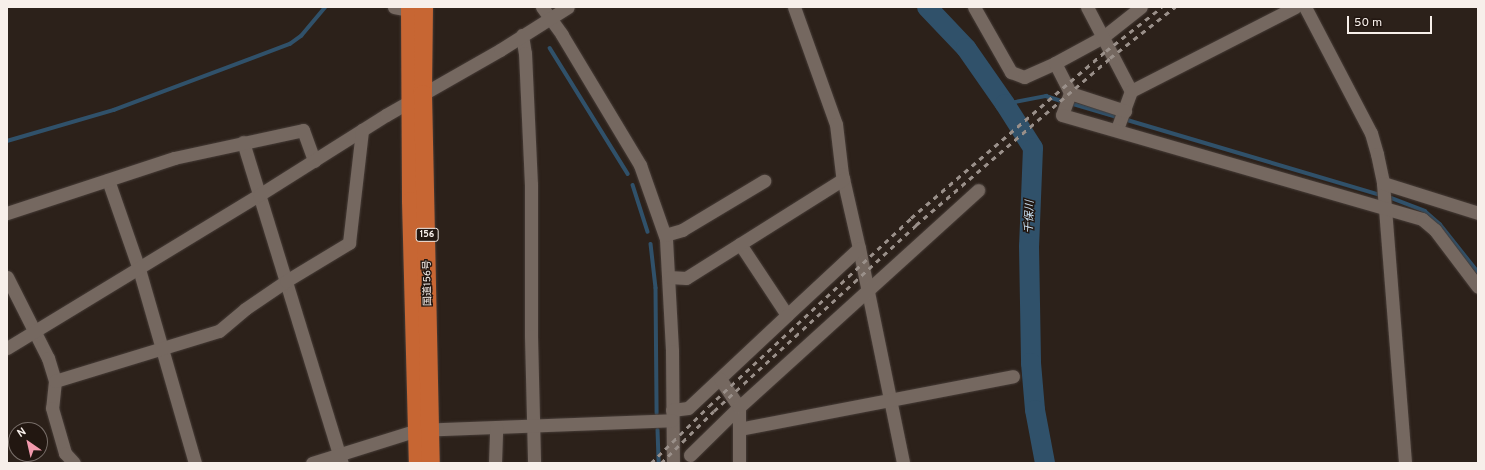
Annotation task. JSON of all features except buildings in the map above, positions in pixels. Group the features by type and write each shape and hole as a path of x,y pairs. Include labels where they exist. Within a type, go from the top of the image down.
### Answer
{"highway":[{"name":"国道156号","path":"410,8 417,98 424,430 431,463"},
{"name":"国道156号","path":"418,463 424,430"}],"street":[{"path":"7,348 139,269 362,130 522,35 546,13 568,7"},
{"path":"794,7 836,124 843,179 860,248 889,400 903,463"},
{"path":"974,7 1011,72 1024,78 1055,64 1103,37 1141,7"},
{"path":"1087,7 1131,91 1117,130"},
{"path":"1131,91 1295,7"},
{"path":"1305,7 1371,133 1384,195 1404,463"},
{"path":"546,13 562,35 640,164 665,235 669,277 673,463"},
{"path":"522,35 525,53 531,184 534,463"},
{"path":"1055,64 1070,93 1125,111"},
{"path":"1070,93 1062,114 1117,130 1384,195 1478,213"},
{"path":"7,213 174,158 303,130 314,161"},
{"path":"56,381 219,330 245,309 286,281 349,243 362,130"},
{"path":"243,142 341,459"},
{"path":"669,277 686,278 843,179"},
{"path":"108,180 139,269 195,463"},
{"path":"665,235 682,230 764,181"},
{"path":"690,455 739,407 868,288 978,190"},
{"path":"1384,195 1422,218 1435,230 1478,287"},
{"path":"740,244 787,315"},
{"path":"312,463 341,459 424,430 533,426 672,415 688,408 860,248"},
{"path":"7,277 48,358 56,381 52,408 65,453 74,463"},
{"path":"739,429 1013,376"},
{"path":"720,379 739,407 739,463"},
{"path":"495,463 496,427"}],"waterway":[{"path":"7,141 114,110 290,44 301,36 325,7"},
{"name":"千保川","path":"927,7 966,48 1005,104 1033,148 1029,246 1031,363 1035,410 1045,463"},
{"path":"550,48 628,174"},
{"path":"1005,104 1046,96 1064,102"},
{"path":"1070,103 1380,195"},
{"path":"633,185 648,232"},
{"path":"1386,196 1425,211 1440,224 1478,272"},
{"path":"651,244 656,288 657,413"},
{"path":"658,430 659,463"}],"railway":[{"path":"651,463 709,406 911,218 1106,51 1162,7"},
{"path":"661,463 714,411 916,225 1110,58 1175,7"}]}
